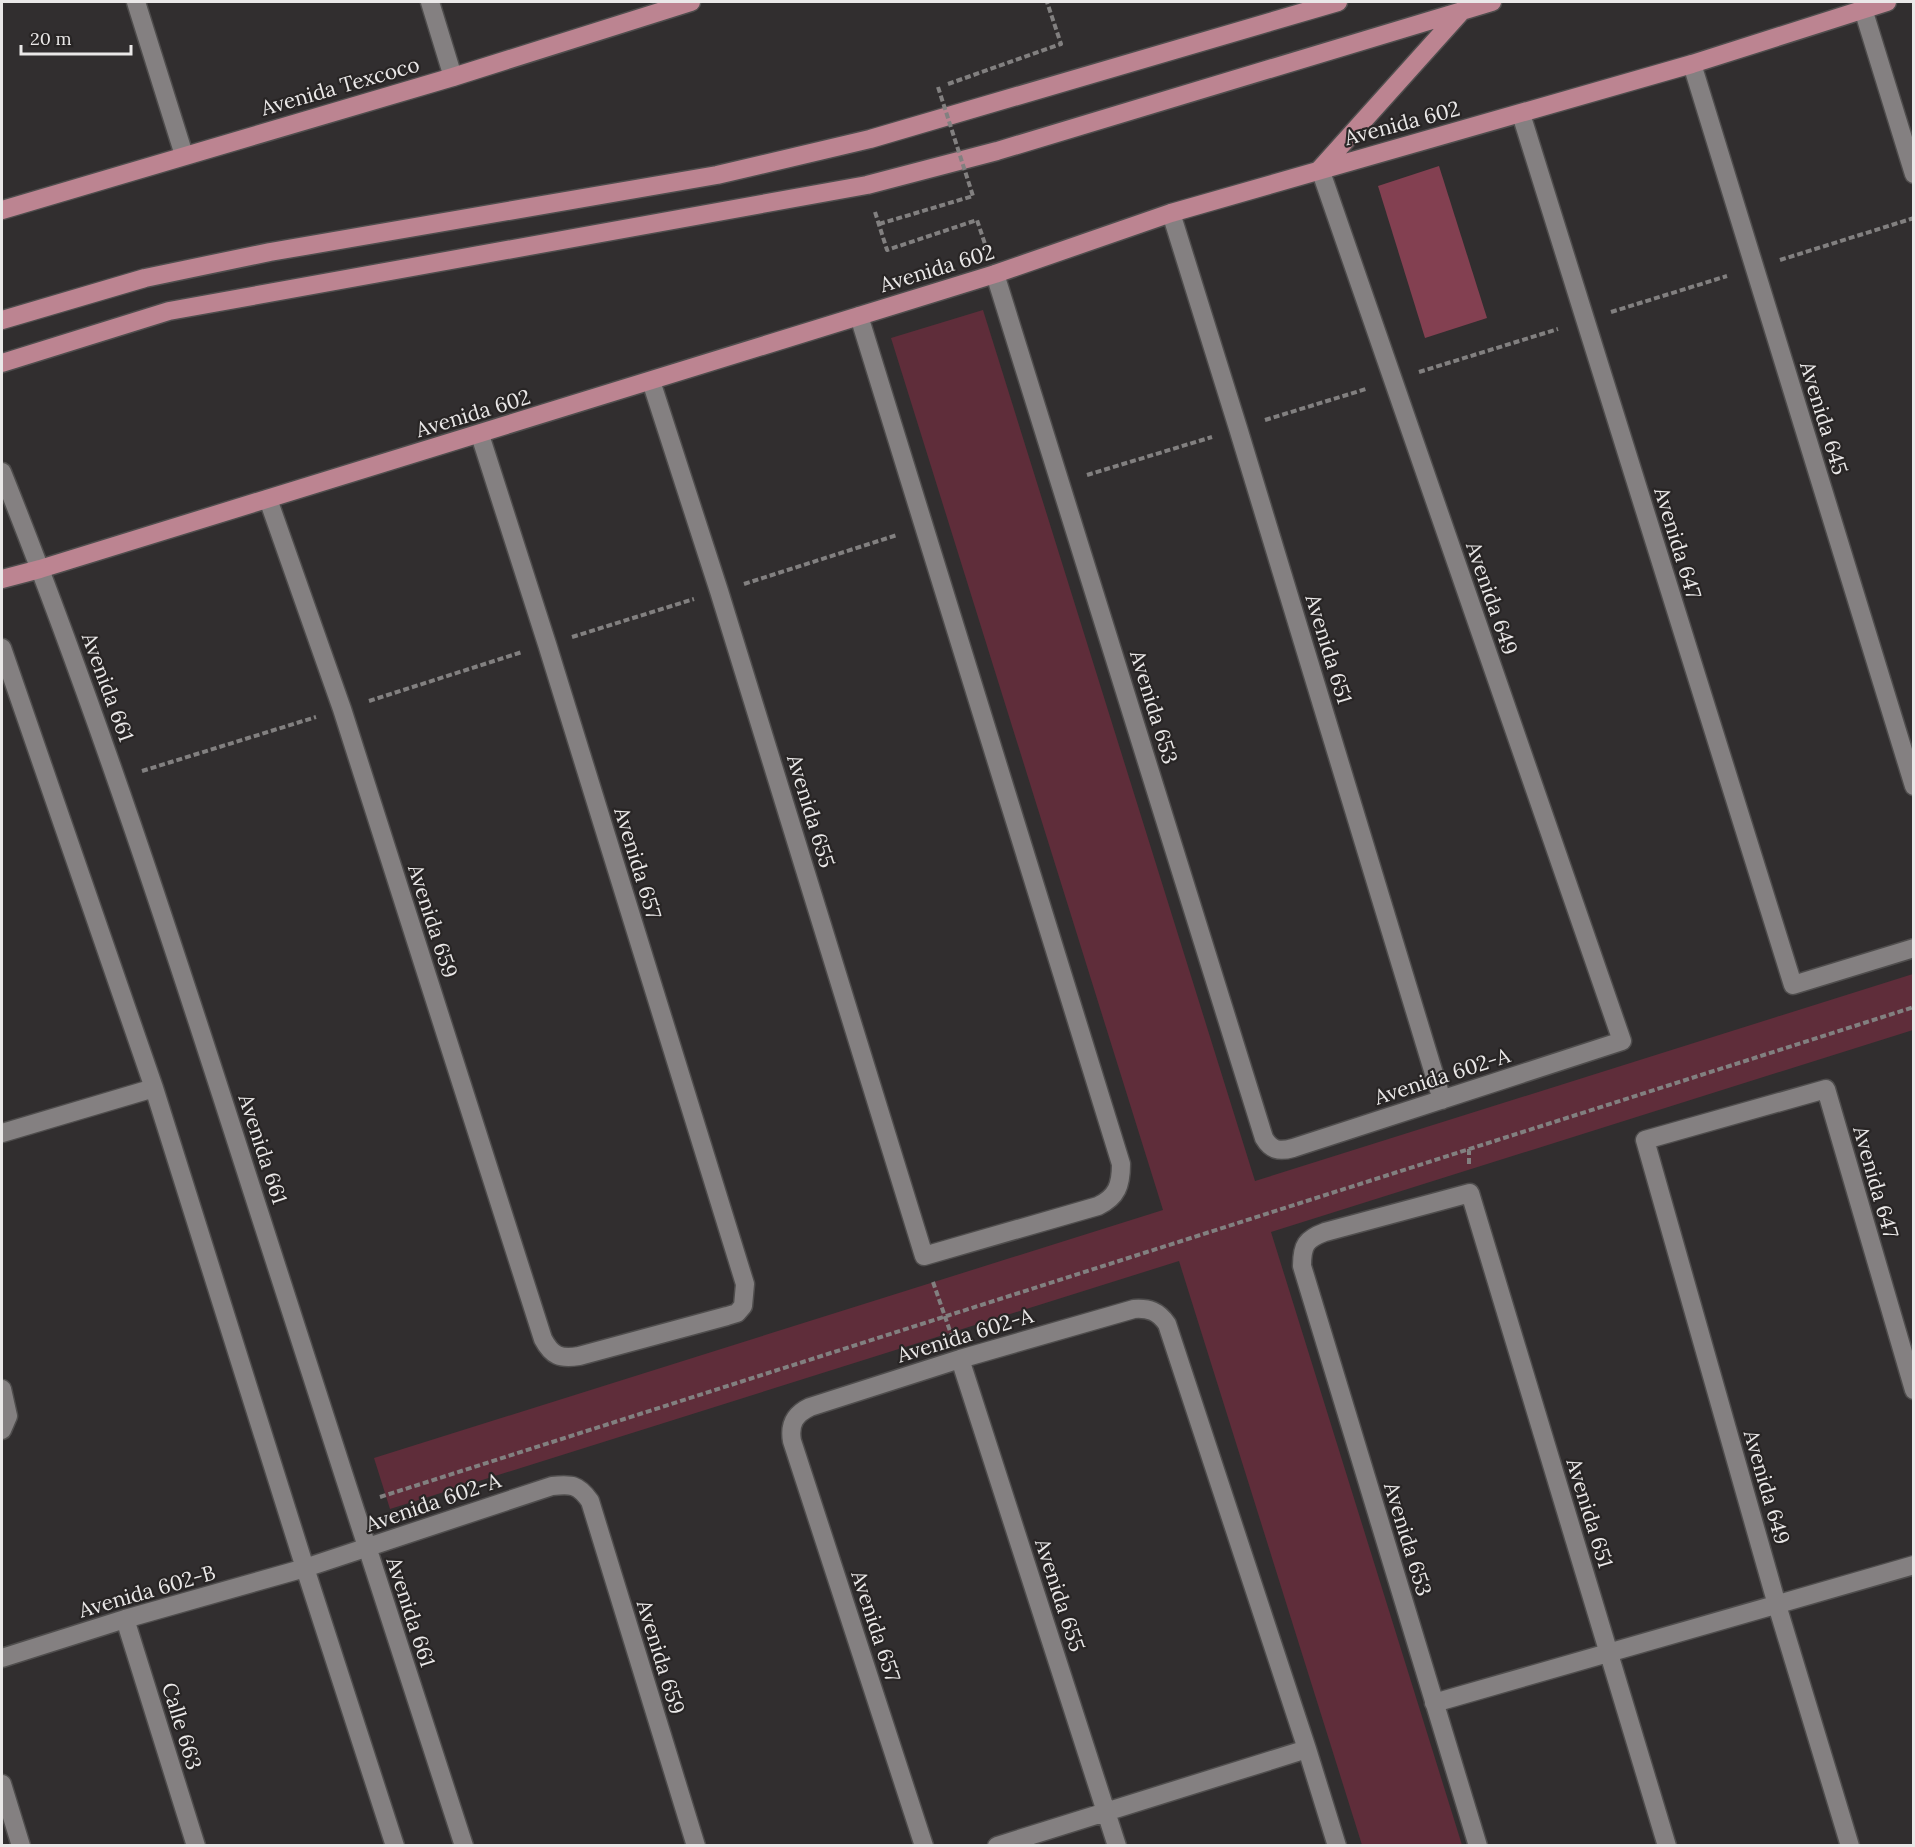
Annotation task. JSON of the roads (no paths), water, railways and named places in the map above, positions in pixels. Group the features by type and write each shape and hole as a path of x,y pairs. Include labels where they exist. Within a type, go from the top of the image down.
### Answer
{"main road":[{"name":"Avenida Texcoco","path":"2,210 453,77 691,2"},
{"path":"2,320 156,275 270,252 717,175 870,139 1338,2"},
{"path":"2,363 169,311 867,185 1008,148 1492,2"},
{"name":"Avenida 602","path":"2,579 480,435 995,274 1171,213 1692,64 1887,2"},
{"path":"1320,169 1462,11"}],"street":[{"path":"136,2 184,155"},
{"path":"430,2 453,77"},
{"path":"1863,9 1914,174"},
{"name":"Avenida 645","path":"1692,64 1914,786"},
{"name":"Avenida 647","path":"1521,114 1793,985 1914,948"},
{"name":"Avenida 649","path":"1320,169 1622,1041"},
{"name":"Avenida 651","path":"1171,213 1442,1100"},
{"name":"Avenida 653","path":"995,274 1264,1138 1275,1150"},
{"name":"Avenida 655","path":"651,381 719,591 924,1256 1098,1206 1109,1201 1118,1190 1121,1164 860,316"},
{"name":"Avenida 657","path":"480,435 551,656 745,1284 743,1306 737,1312 727,1316 579,1356 567,1358 556,1355"},
{"name":"Avenida 661","path":"2,472 117,778 464,1845"},
{"name":"Avenida 659","path":"268,499 342,710 543,1339 556,1355"},
{"path":"2,648 154,1088 395,1845"},
{"name":"Avenida 602-A","path":"1275,1150 1284,1151 1622,1041"},
{"path":"2,1133 154,1088"},
{"name":"Avenida 649","path":"1826,1089 1645,1140 1777,1605 1850,1845"},
{"name":"Avenida 647","path":"1826,1089 1914,1390"},
{"name":"Avenida 651","path":"1470,1193 1667,1845"},
{"name":"Avenida 653","path":"1470,1193 1313,1236 1305,1244 1302,1266 1478,1845"},
{"name":"Avenida 602-A","path":"793,1419 810,1407 960,1359 1134,1309 1144,1308 1155,1311 1167,1324 1307,1749"},
{"name":"Avenida 655","path":"960,1359 1117,1845"},
{"path":"2,1389 8,1416 2,1430"},
{"name":"Avenida 657","path":"793,1419 790,1431 792,1441 924,1845"},
{"name":"Avenida 602-A","path":"305,1568 552,1485 576,1486"},
{"name":"Avenida 659","path":"576,1486 585,1493 590,1501 696,1845"},
{"path":"1434,1703 1914,1565"},
{"name":"Avenida 602-B","path":"2,1658 125,1619 305,1568"},
{"name":"Calle 663","path":"125,1619 196,1845"},
{"path":"997,1845 1307,1749 1337,1845"},
{"path":"2,1784 21,1845"}]}
